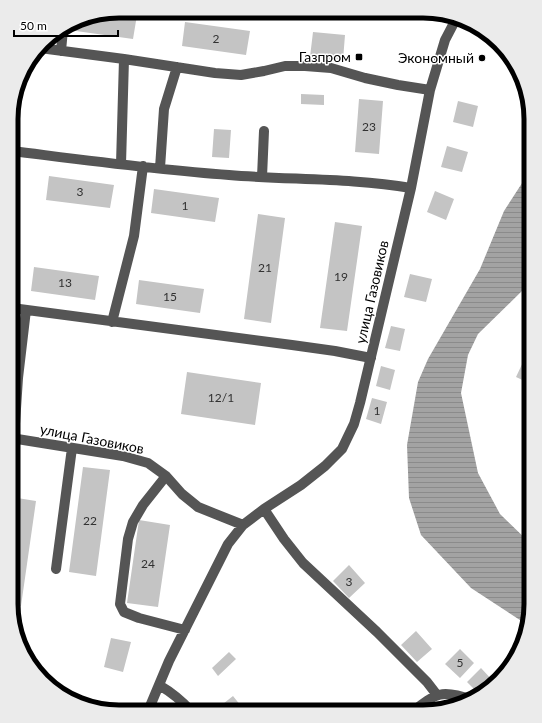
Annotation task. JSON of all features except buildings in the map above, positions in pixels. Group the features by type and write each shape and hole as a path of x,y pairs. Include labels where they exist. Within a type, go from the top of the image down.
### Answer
{"street":[{"name":"улица Газовиков","path":"151,705 169,661 228,544 243,525 264,509 302,485 325,466 342,449 354,424 411,188 430,90 445,40 454,23"},
{"path":"61,51 62,36"},
{"path":"46,49 215,73 241,75 286,66 331,68 365,78 430,90"},
{"path":"121,164 124,59"},
{"path":"160,168 164,110 177,67"},
{"path":"262,177 264,131"},
{"path":"18,152 230,175 334,180 411,188"},
{"path":"112,322 134,236 143,166"},
{"path":"18,309 328,350 371,358"},
{"path":"18,378 26,310"},
{"name":"улица Газовиков","path":"18,440 123,456 148,463 166,476 182,494 198,507 243,525"},
{"path":"56,569 72,448"},
{"path":"166,476 133,522 128,539 120,604 124,612 139,618 185,630"},
{"path":"264,509 302,563 377,632 427,682 437,695"},
{"path":"159,685 168,690 186,705"},
{"path":"421,705 437,695 446,694 463,697"}],"shaded area":[{"path":"524,180 524,289 478,334 468,355 461,393 478,473 500,514 524,537 524,610 522,622 471,588 421,535 409,498 407,445 418,382 428,359 480,269 504,211"}],"place":[{"name":"Газпром","path":"359,57"},
{"name":"Экономный","path":"482,58"}]}
